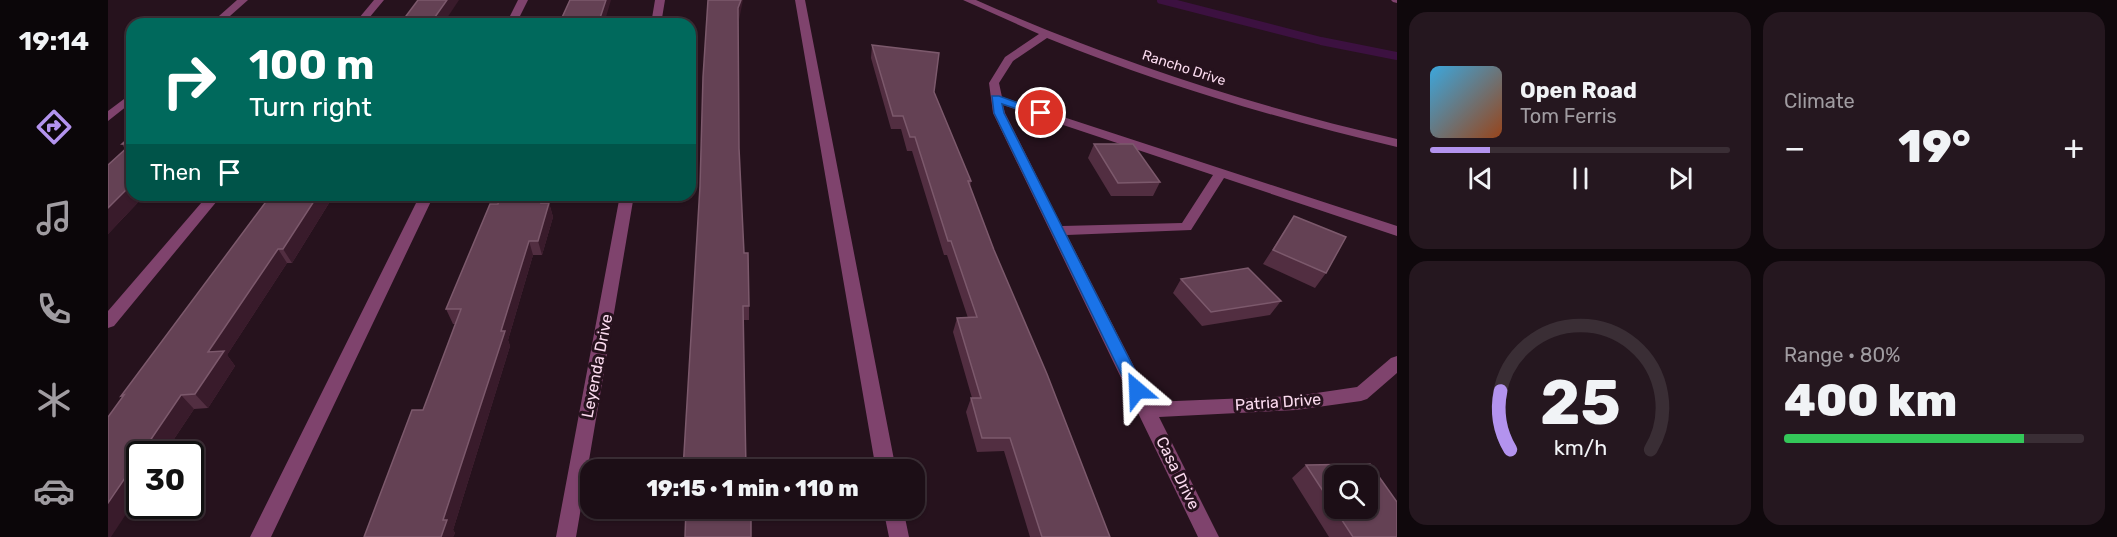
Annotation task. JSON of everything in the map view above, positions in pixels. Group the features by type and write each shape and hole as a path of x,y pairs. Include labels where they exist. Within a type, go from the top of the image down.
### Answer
{"street":[{"path":"222,18 243,0"},
{"path":"364,18 379,0"},
{"path":"514,18 523,0"},
{"path":"657,18 660,0"},
{"path":"800,0 884,459"},
{"name":"Rancho Drive","path":"968,0 1044,35 1103,58 1283,115 1396,146"},
{"path":"1044,35 1009,59 994,83 996,99 1397,231"},
{"name":"Casa Drive","path":"996,99 999,113 1209,537"},
{"path":"108,117 126,101"},
{"path":"1057,231 1186,227 1221,173"},
{"path":"108,322 210,201"},
{"path":"260,537 425,201"},
{"name":"Leyenda Drive","path":"567,537 626,201"},
{"name":"Patria Drive","path":"1147,410 1296,403 1360,394 1397,363"},
{"path":"895,519 899,537"}],"building":[{"path":"418,0 447,0 434,18 404,18"},
{"path":"570,0 606,0 600,18 562,18"},
{"path":"708,0 741,0 738,8 739,148 744,253 748,253 749,306 743,306 746,459 684,459 700,186"},
{"path":"872,45 939,53 934,92 971,181 968,181 994,250 1047,374 1110,537 1042,537 1010,438 982,438 971,398 981,398 957,318 977,317 951,241 948,241 915,137 910,137 903,116 893,116"},
{"path":"1094,144 1133,144 1160,182 1118,183"},
{"path":"126,149 126,190 108,208 108,165"},
{"path":"267,201 314,201 283,249 278,249 208,352 224,351 195,394 181,395 150,441 126,441 126,477 108,503 108,417 124,395 121,396"},
{"path":"499,201 549,203 538,241 529,241 501,331 505,331 443,520 447,520 441,537 364,537 412,410 423,410 461,309 446,309 490,204 498,204"},
{"path":"1294,216 1346,237 1326,273 1273,250"},
{"path":"1248,268 1281,301 1211,312 1181,279"},
{"path":"1370,464 1371,465 1324,465 1324,493 1306,465"},
{"path":"1378,475 1397,502 1397,537 1353,537 1341,519 1378,519"},
{"path":"686,519 751,519 751,537 685,537"}],"waterway":[{"path":"1161,0 1321,41 1397,56"}],"route":[{"path":"1041,113 996,99 999,113 1137,390"}]}
